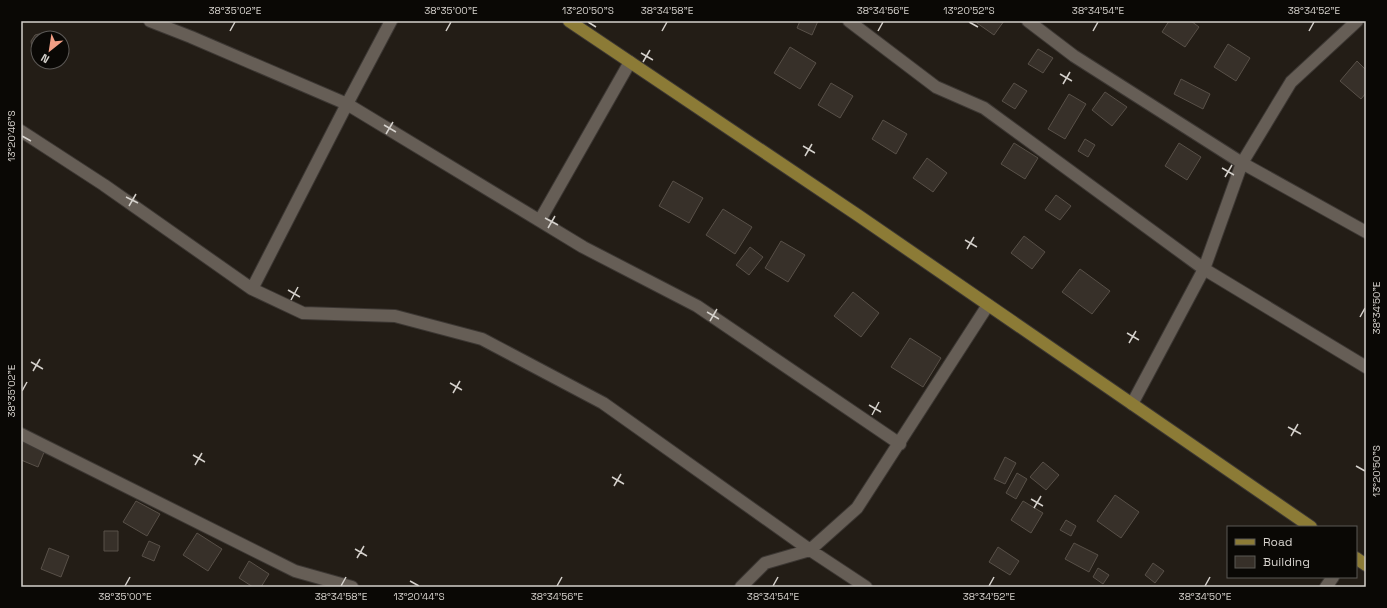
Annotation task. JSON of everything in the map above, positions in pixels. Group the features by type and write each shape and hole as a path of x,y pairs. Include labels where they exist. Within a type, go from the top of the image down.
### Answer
{"main road":[{"path":"569,21 988,305 1310,526"},
{"path":"1357,559 1366,565"}],"street":[{"path":"150,21 347,104 583,247 697,306 900,444"},
{"path":"252,289 391,21"},
{"path":"1028,21 1074,56 1242,163 1366,232"},
{"path":"1132,404 1204,269 1242,163 1291,82 1357,21"},
{"path":"854,22 936,87 984,108 1204,269 1366,367"},
{"path":"540,220 630,62"},
{"path":"21,131 104,185 252,289 303,313 395,316 482,339 603,403 810,550 866,587"},
{"path":"741,587 765,562 810,550 857,508 900,444 988,305"},
{"path":"21,434 296,571 352,587"},
{"path":"1326,587 1332,578"}],"building":[{"path":"800,21 818,21 812,35 797,28"},
{"path":"974,21 1004,21 994,35"},
{"path":"1169,21 1191,21 1199,27 1185,47 1162,32"},
{"path":"1228,44 1250,58 1236,81 1214,67"},
{"path":"790,47 816,63 800,89 774,73"},
{"path":"1038,49 1053,58 1043,73 1028,64"},
{"path":"1357,61 1366,70 1366,93 1361,99 1340,81"},
{"path":"1181,79 1210,94 1203,109 1174,94"},
{"path":"831,83 853,96 840,118 818,105"},
{"path":"1014,83 1027,91 1015,109 1002,101"},
{"path":"1105,92 1127,107 1112,126 1092,110"},
{"path":"1069,94 1086,104 1065,139 1048,129"},
{"path":"883,120 907,134 896,154 872,139"},
{"path":"1085,139 1095,145 1088,157 1078,151"},
{"path":"1014,143 1038,158 1025,179 1001,164"},
{"path":"1179,143 1201,157 1187,180 1165,166"},
{"path":"927,158 947,173 933,192 913,178"},
{"path":"673,181 703,198 689,223 659,206"},
{"path":"1056,195 1071,206 1060,220 1045,210"},
{"path":"723,209 752,227 735,254 706,235"},
{"path":"1024,236 1045,252 1032,269 1011,253"},
{"path":"781,241 805,255 788,282 765,268"},
{"path":"750,247 763,257 749,275 736,265"},
{"path":"1080,269 1110,291 1092,314 1062,292"},
{"path":"853,292 879,313 861,337 834,316"},
{"path":"910,338 941,358 923,387 891,367"},
{"path":"25,436 47,445 38,467 21,460 21,447"},
{"path":"1005,457 1016,463 1005,484 994,479"},
{"path":"1043,462 1059,475 1046,490 1030,477"},
{"path":"1017,473 1027,479 1016,499 1006,493"},
{"path":"1115,495 1139,512 1121,538 1097,521"},
{"path":"136,501 160,514 147,536 123,522"},
{"path":"1023,501 1043,513 1031,533 1011,520"},
{"path":"1066,520 1076,526 1071,536 1060,530"},
{"path":"104,531 118,531 118,551 104,551"},
{"path":"197,533 222,549 208,571 183,555"},
{"path":"149,541 160,546 154,561 142,556"},
{"path":"1074,543 1098,555 1089,572 1065,559"},
{"path":"998,547 1019,561 1010,575 989,562"},
{"path":"49,548 69,556 61,577 41,569"},
{"path":"249,561 269,574 261,587 253,587 239,578"},
{"path":"1153,563 1164,571 1155,583 1145,575"},
{"path":"1098,568 1109,575 1103,584 1093,577"}]}
